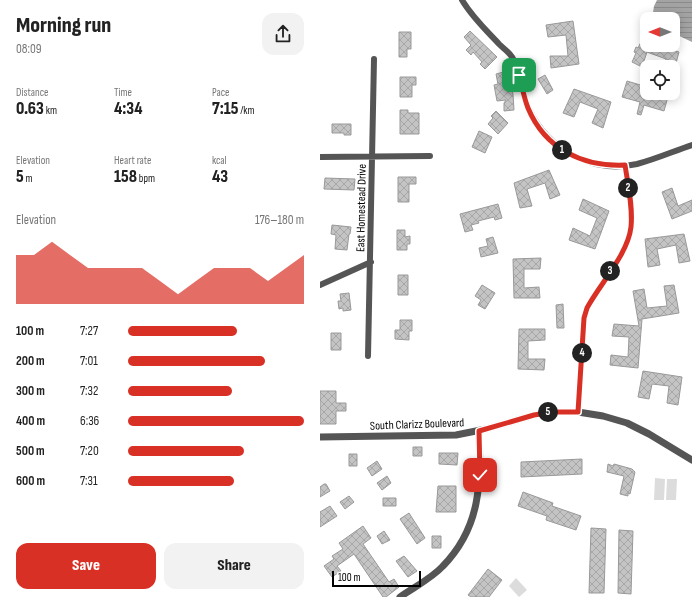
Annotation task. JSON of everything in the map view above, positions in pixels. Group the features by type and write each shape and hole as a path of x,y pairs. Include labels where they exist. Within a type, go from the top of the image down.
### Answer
{"street":[{"path":"462,0 472,16 512,57 517,68 528,108 537,124 552,142 567,153 586,162 605,166 625,165 647,161 692,145"},
{"name":"East Homestead Drive","path":"368,356 374,59"},
{"path":"320,157 430,156"},
{"path":"578,412 584,318 587,308 624,249 630,235 631,212 625,165"},
{"path":"320,285 371,262"},
{"name":"South Clarizz Boulevard","path":"320,437 456,435 479,431 534,415 553,412 578,412 603,416 627,423 649,434 692,460"},
{"path":"400,597 442,567 458,547 465,535 476,508 479,490 479,431"}],"shaded area":[{"path":"657,0 692,0 692,42 680,36 680,12 653,12"},
{"path":"655,478 665,479 664,500 654,500"},
{"path":"667,479 677,479 676,500 666,500"},
{"path":"516,578 527,590 519,597 509,586"}],"building":[{"path":"573,21 579,64 551,68 550,56 568,56 566,35 548,37 546,25"},
{"path":"470,31 497,57 485,69 480,64 482,62 473,52 471,55 466,50 471,45 464,37"},
{"path":"399,32 411,32 411,49 407,49 407,57 399,57"},
{"path":"640,44 640,52 647,52 644,60 640,60 640,66 632,62 636,53 634,52 636,47 638,48"},
{"path":"647,52 679,52 677,60 666,59"},
{"path":"507,71 513,94 514,110 504,111 504,103 506,100 497,101 494,85 498,84 496,74"},
{"path":"545,75 553,90 547,94 538,79"},
{"path":"400,77 416,77 416,85 412,85 412,97 400,97"},
{"path":"627,81 640,85 640,100 667,100 664,111 644,105 641,115 637,114 640,102 622,97"},
{"path":"574,89 611,102 603,128 592,123 598,109 580,102 574,117 563,113"},
{"path":"400,110 408,110 408,113 419,113 419,134 400,134"},
{"path":"496,111 508,123 498,134 488,124 493,118 491,116"},
{"path":"332,124 351,124 351,135 344,135 344,133 332,133"},
{"path":"479,131 492,137 485,153 472,147"},
{"path":"549,170 560,195 550,199 545,183 527,189 532,206 520,208 514,183"},
{"path":"398,177 416,177 416,184 409,184 409,202 398,202"},
{"path":"325,178 355,179 354,190 324,189"},
{"path":"672,188 678,206 692,200 692,211 672,219 662,192"},
{"path":"583,199 609,211 595,249 569,240 573,228 590,236 597,218 579,210"},
{"path":"498,204 502,218 495,220 494,217 478,221 479,223 471,225 473,230 465,232 460,214"},
{"path":"332,225 351,227 347,250 335,249 336,235 331,234"},
{"path":"397,230 405,230 405,237 410,236 410,244 407,244 407,250 397,250"},
{"path":"684,234 690,261 679,263 676,245 657,249 660,265 648,267 645,239"},
{"path":"493,237 498,253 481,257 479,248 488,246 486,239"},
{"path":"541,258 540,269 524,269 524,288 539,287 540,298 514,298 513,259"},
{"path":"398,275 408,275 408,295 398,295"},
{"path":"482,285 495,293 485,309 478,305 481,300 475,296"},
{"path":"674,285 679,313 642,319 638,368 610,365 611,355 628,357 629,337 612,336 614,324 639,326 633,291 644,289 647,308 667,306 664,286"},
{"path":"349,293 351,310 343,311 343,308 339,309 338,301 341,301 340,294"},
{"path":"563,304 564,328 557,328 556,305"},
{"path":"400,320 412,320 412,331 409,331 409,340 395,339 395,330 400,330"},
{"path":"519,329 545,329 545,340 528,341 528,359 545,359 544,370 518,369"},
{"path":"331,333 341,333 341,350 331,350"},
{"path":"643,371 682,377 678,405 667,403 669,386 652,384 649,399 638,397"},
{"path":"320,391 336,391 336,403 346,403 346,411 336,411 336,424 320,424"},
{"path":"413,447 422,447 422,456 413,456"},
{"path":"439,453 458,453 457,465 439,464"},
{"path":"349,454 357,454 357,466 349,466"},
{"path":"582,459 582,474 521,477 521,462"},
{"path":"377,461 382,469 372,476 367,468"},
{"path":"608,464 613,466 614,464 632,469 635,472 630,494 628,493 628,496 620,494 624,476 607,472"},
{"path":"387,476 391,483 382,490 377,483"},
{"path":"326,484 330,491 320,497 320,487"},
{"path":"438,486 456,486 456,512 436,512"},
{"path":"523,492 553,503 552,506 581,516 576,530 546,520 547,516 518,506"},
{"path":"349,496 354,502 345,509 340,502"},
{"path":"383,498 396,498 396,506 383,506"},
{"path":"330,506 337,516 320,527 320,512"},
{"path":"409,513 425,538 417,544 400,519"},
{"path":"363,526 371,538 363,544 389,582 394,579 399,587 386,597 383,597 354,554 337,566 341,571 332,577 324,566 334,559 332,556 343,549 339,543"},
{"path":"591,528 606,529 604,593 589,593"},
{"path":"619,530 633,531 631,594 618,593"},
{"path":"384,531 390,540 382,544 377,536"},
{"path":"432,536 441,536 441,548 432,548"},
{"path":"404,556 417,571 408,577 396,561"},
{"path":"488,569 502,580 489,597 471,597 468,595"}],"route":[{"path":"480,475 479,431 534,415 565,411 578,412 584,318 591,300 628,242 631,227 631,212 625,165 605,166 586,162 567,153 552,142 544,134 528,108 519,75"}]}
